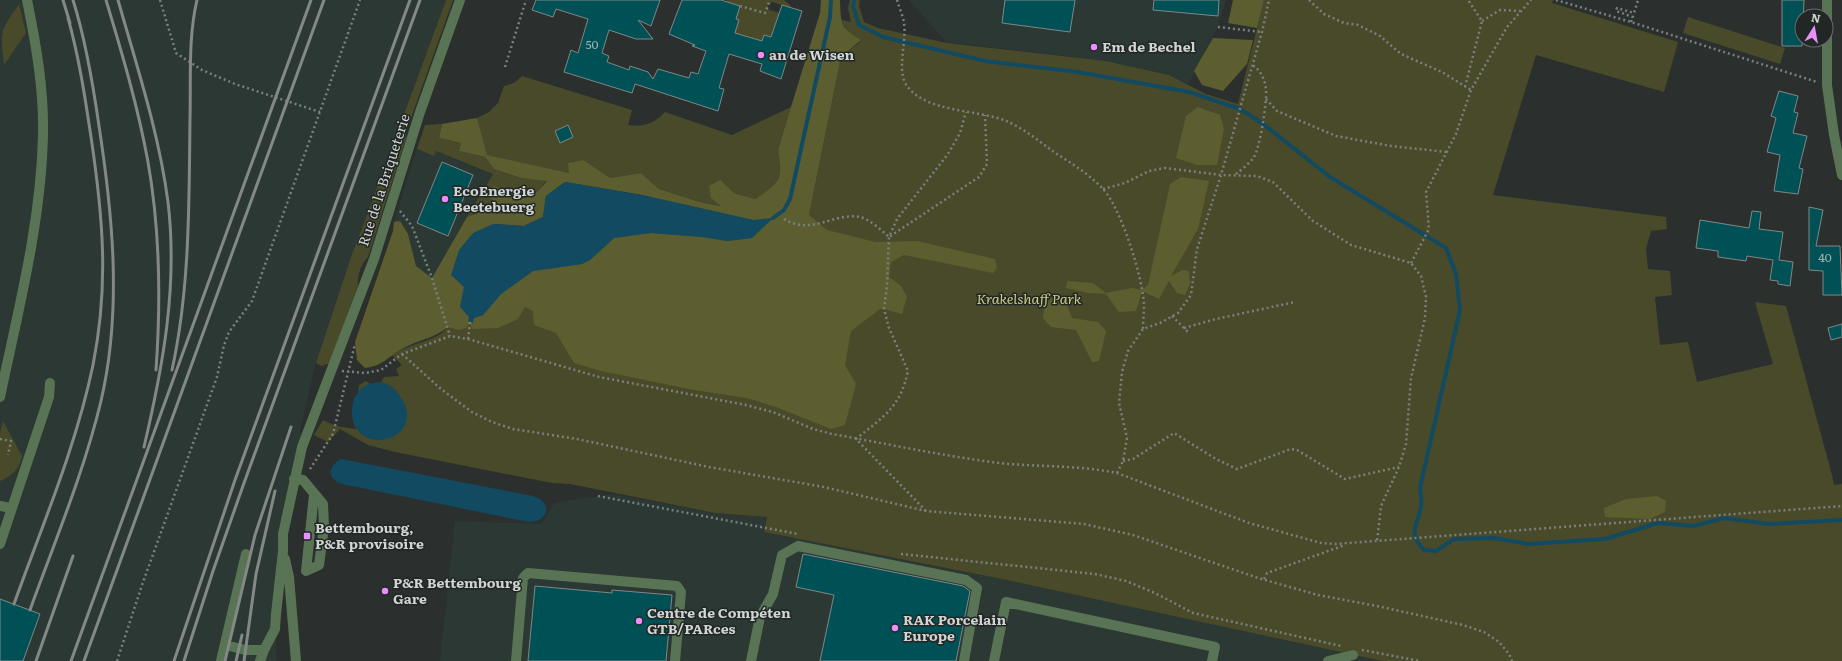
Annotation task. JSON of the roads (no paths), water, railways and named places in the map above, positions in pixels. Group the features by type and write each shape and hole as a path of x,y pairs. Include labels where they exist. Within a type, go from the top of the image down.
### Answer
{"street":[{"path":"0,397 31,248 38,204 43,135 42,92 37,48 27,0"},
{"name":"Rue de la Briqueterie","path":"284,552 283,534 302,446 374,259 395,210 420,112 460,0"},
{"path":"1827,0 1827,85 1834,135 1842,175"},
{"path":"0,544 49,397 50,383"},
{"path":"289,576 298,575 318,565 324,527 323,504 303,480 294,479"},
{"path":"0,506 11,508"},
{"path":"751,661 760,617 773,594 782,555 798,546 966,580 977,588 964,661"},
{"path":"284,552 289,576 296,661"},
{"path":"260,661 264,650 276,629 276,614 284,552"},
{"path":"221,661 226,645 246,554"},
{"path":"516,661 523,578 528,573 676,586 681,592 675,661"},
{"path":"994,661 1006,602 1215,647 1212,661"},
{"path":"226,645 245,650 264,650"},
{"path":"1328,661 1356,652"}],"water":[{"path":"565,182 642,195 753,220 773,218 752,238 727,241 702,237 651,233 614,238 590,260 582,264 533,271 501,294 483,315 474,318 473,323 468,321 469,317 460,307 464,287 451,275 459,250 473,233 493,224 524,226 543,217 546,196"},
{"path":"381,382 393,388 398,393 407,412 406,422 401,431 392,437 382,440 372,439 362,435 355,426 352,417 352,408 356,394 366,385"},
{"path":"341,459 533,496 544,503 546,511 541,519 529,522 342,484 337,482 331,476 331,469 336,462"}],"waterway":[{"path":"773,218 784,210 790,199 830,17 831,0"},
{"path":"854,0 853,6 859,25 883,37 985,61 1078,72 1189,92 1240,109 1262,123 1330,177 1446,248 1456,274 1460,310 1420,488 1421,505 1415,534 1416,539 1424,550 1436,551 1454,539 1494,538 1528,544 1605,539 1658,523 1694,526 1724,518 1769,524 1842,520"}],"railway":[{"path":"63,0 70,23"},
{"path":"30,610 68,506 94,428 108,367 112,333 113,264 104,160 92,78 82,31 73,0"},
{"path":"106,0 135,101 152,188 157,239 159,291 156,370"},
{"path":"118,0 147,100 159,151 168,202 171,233 170,295 167,326 163,356 144,447"},
{"path":"172,370 178,339 185,277 189,214 190,59 192,29 197,0"},
{"path":"71,661 311,0"},
{"path":"84,661 324,0"},
{"path":"174,661 235,480 410,0"},
{"path":"184,661 213,571 244,483 420,0"},
{"path":"14,604 58,486 86,396 98,336 101,307 103,279 99,195 84,92 68,18"},
{"path":"225,661 255,535 291,427"},
{"path":"244,661 256,574 275,491"},
{"path":"36,661 73,556"},
{"path":"236,661 242,635"}],"place":[{"name":"Em de Bechel","path":"1094,47"},
{"name":"an de Wisen","path":"761,55"},
{"name":"EcoEnergie Beetebuerg","path":"445,199"},
{"name":"Bettembourg, P&R provisoire","path":"307,536"},
{"name":"P&R Bettembourg Gare","path":"385,591"},
{"name":"Centre de Compéten GTB/PARces","path":"639,621"},
{"name":"RAK Porcelain Europe","path":"895,628"}],"park label":[{"name":"Krakelshaff Park","path":"1029,299"}]}
